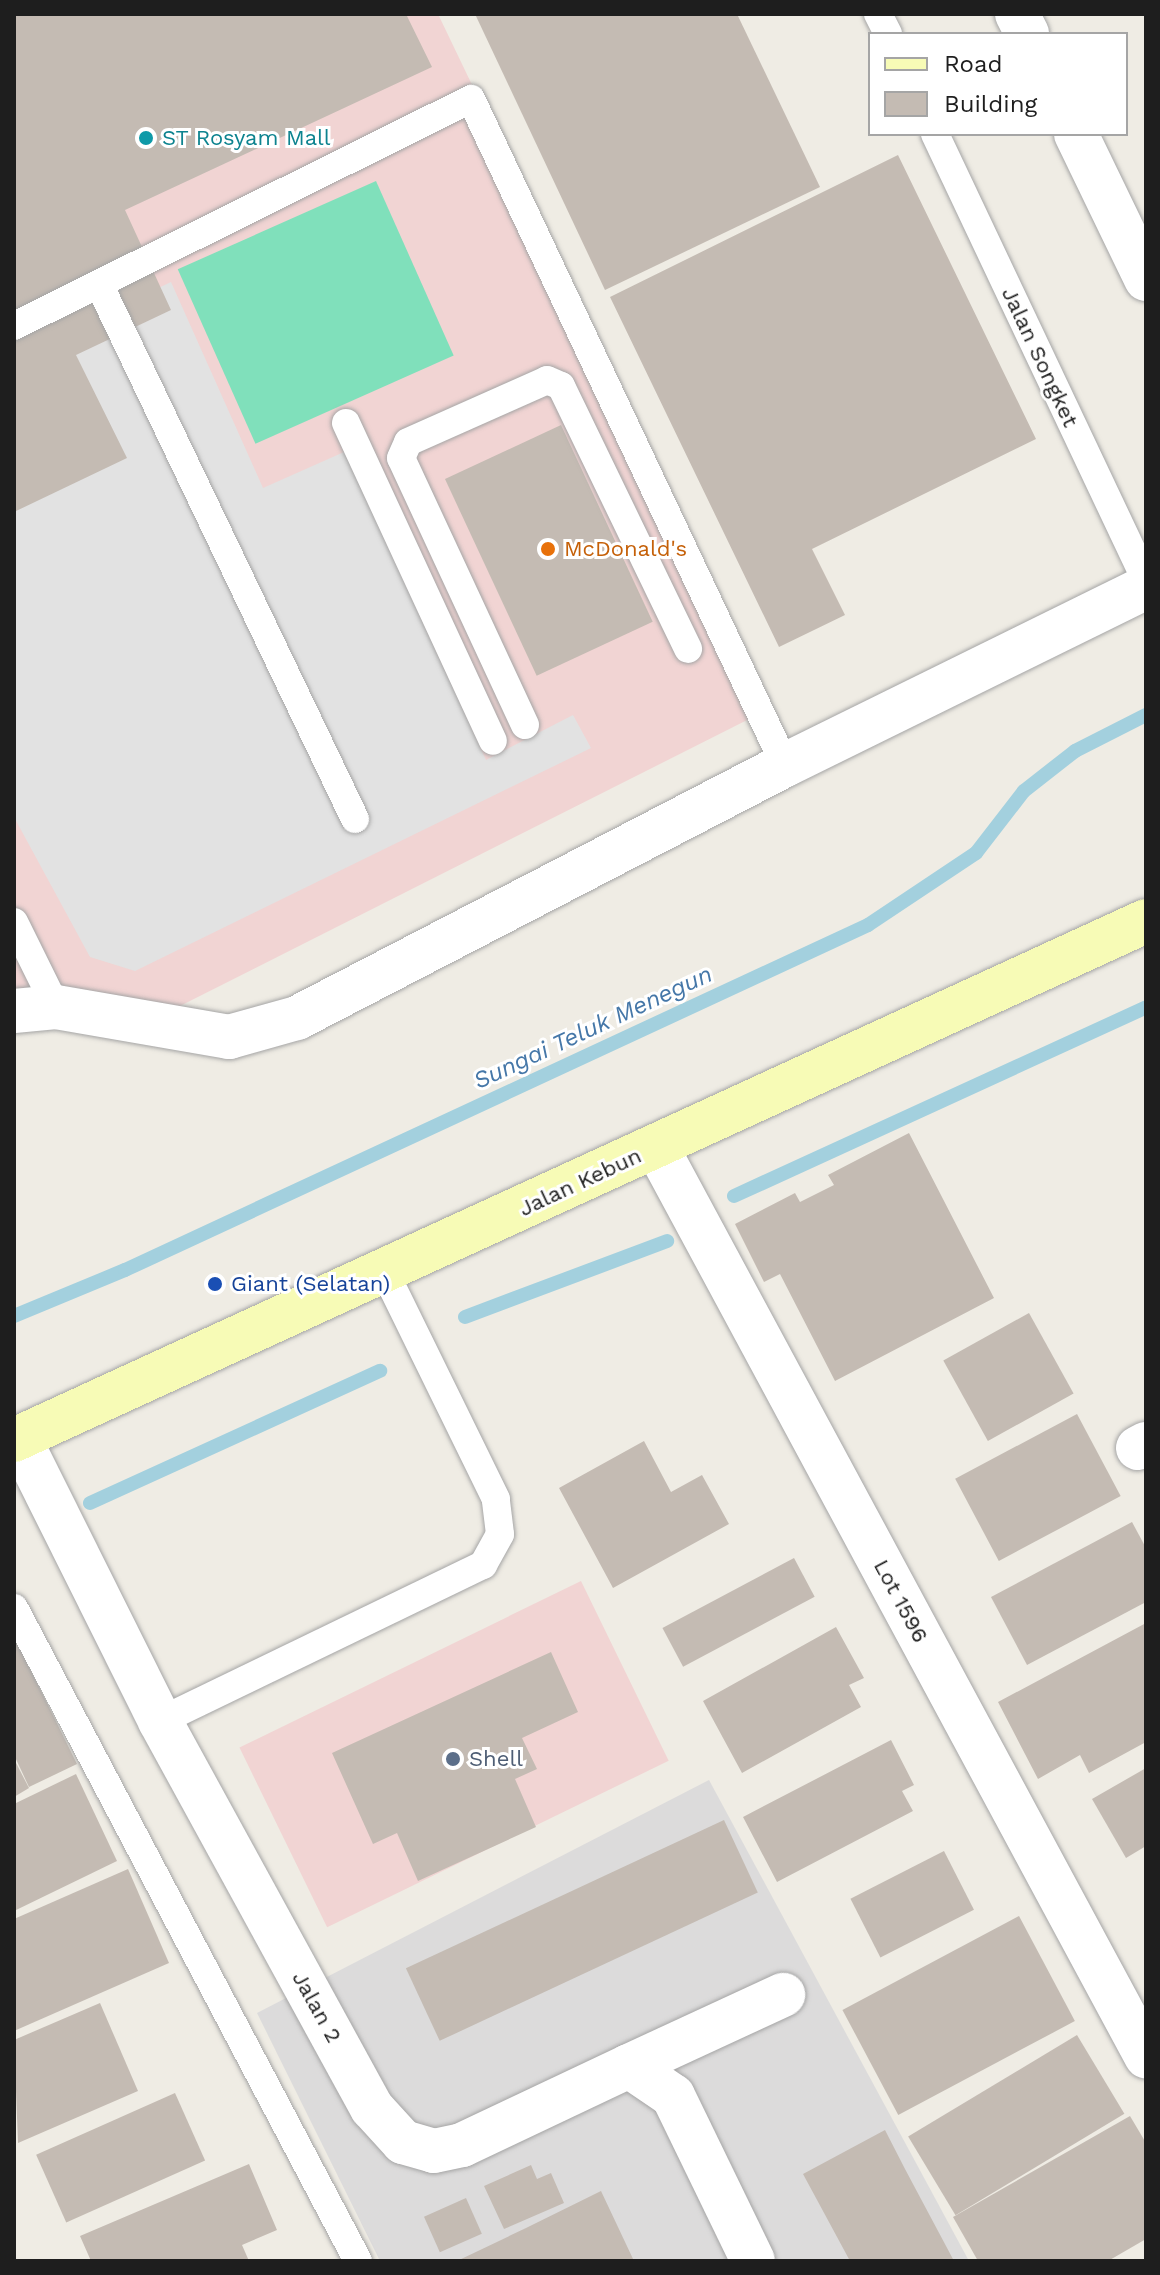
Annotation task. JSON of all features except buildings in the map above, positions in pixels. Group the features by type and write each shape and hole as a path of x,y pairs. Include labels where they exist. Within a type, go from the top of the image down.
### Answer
{"main road":[{"name":"Jalan Kebun","path":"16,1439 1146,921"}],"street":[{"path":"1017,14 1026,32"},
{"path":"1077,136 1146,279"},
{"path":"35,1009 229,1037 297,1018 785,765 1146,587"},
{"name":"Lot 1596","path":"656,1146 1146,2056"},
{"name":"Jalan 2","path":"16,1439 160,1721 372,2108 403,2142 434,2151 462,2145 783,1995"},
{"path":"629,2066 673,2096 753,2261"}],"lane":[{"path":"878,14 887,32"},
{"path":"14,326 471,99 785,765"},
{"name":"Jalan Songket","path":"936,136 1146,580"},
{"path":"99,284 355,819"},
{"path":"525,725 401,458 408,442 547,380 561,386 688,649"},
{"path":"346,423 493,741"},
{"path":"14,922 35,964 35,1009"},
{"path":"160,1721 483,1565 500,1534 496,1499 385,1272"},
{"path":"14,1608 358,2261"}],"shaded area":[{"path":"14,14 438,14 771,708 178,1007 14,989"},
{"path":"171,282 263,488 344,452 486,760 573,715 591,748 135,971 90,957 14,817 14,356"},
{"path":"581,1581 669,1761 327,1927 239,1748"},
{"path":"709,1780 969,2261 380,2261 257,2013"}],"green space":[{"path":"376,181 454,355 255,444 178,269"}],"waterway":[{"name":"Sungai Teluk Menegun","path":"14,1316 125,1270 868,925 976,853 1024,791 1075,751 1146,715"},
{"path":"734,1196 1146,1007"},
{"path":"465,1317 667,1241"},
{"path":"90,1503 380,1371"}],"place":[{"name":"ST Rosyam Mall","path":"146,138"},
{"name":"McDonald's","path":"548,549"},
{"name":"Giant (Selatan)","path":"215,1284"},
{"name":"Shell","path":"453,1759"}]}
